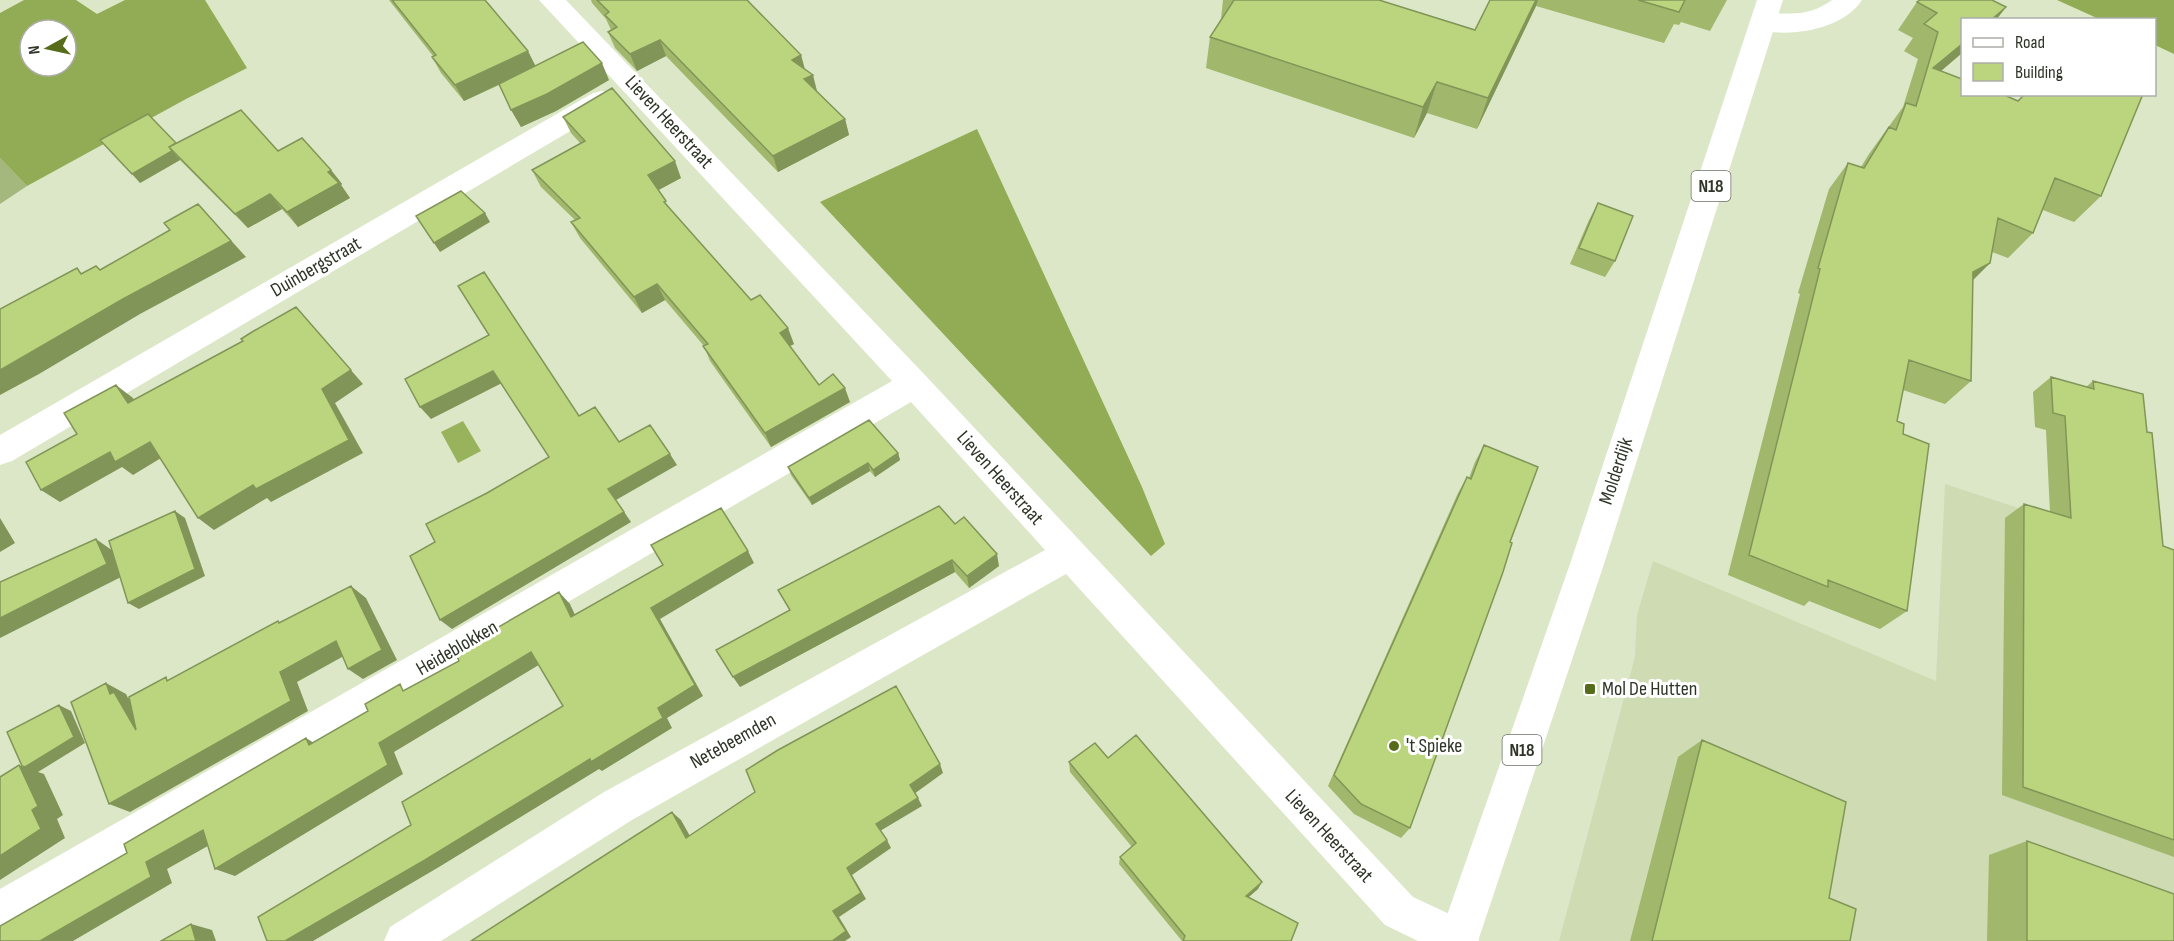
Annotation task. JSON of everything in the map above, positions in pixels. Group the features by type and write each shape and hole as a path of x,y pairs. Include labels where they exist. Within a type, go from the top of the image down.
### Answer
{"street":[{"name":"Lieven Heerstraat","path":"552,0 914,384 1399,912 1459,940"},
{"path":"1767,11 1801,24 1826,17 1849,0"},
{"name":"Molderdijk","path":"1459,940 1587,561 1767,11"},
{"name":"Duinbergstraat","path":"0,451 632,83"},
{"name":"Heideblokken","path":"0,911 914,384"},
{"name":"Netebeemden","path":"404,941 618,806 1070,554"}],"shaded area":[{"path":"24,0 76,0 97,14 125,0 205,0 247,68 27,186 0,158 0,13"},
{"path":"2057,0 2174,0 2174,54 2156,45 2156,18 2097,18"},
{"path":"977,129 1142,487 1165,544 1151,556 820,202"},
{"path":"0,158 27,186 0,204"},
{"path":"463,421 481,451 458,463 441,432"},
{"path":"1945,484 2174,559 2174,941 1559,941 1635,657 1637,615 1653,561 1936,681"}],"building":[{"path":"392,0 485,0 528,51 455,85 432,57 436,55"},
{"path":"597,0 747,0 801,55 792,60 813,75 804,79 845,119 773,156 660,40 630,54 608,32 617,27 605,15 609,12"},
{"path":"1234,0 1379,0 1475,30 1490,0 1536,0 1488,98 1437,82 1423,107 1210,37"},
{"path":"1638,0 1685,0 1679,12"},
{"path":"1920,0 1992,0 2006,7 1993,18 1961,18 1961,45 1933,68 1961,79 1961,96 2007,96 2018,101 2023,96 2142,96 2101,196 2055,178 2033,233 1998,218 1990,263 1973,272 1971,381 1909,360 1897,421 1904,424 1903,434 1929,444 1907,611 1828,580 1828,587 1749,555 1820,269 1818,268 1848,163 1864,168 1889,127 1896,130 1906,103 1916,106 1938,32 1924,24 1937,13 1917,2"},
{"path":"583,42 602,63 547,94 511,110 499,84"},
{"path":"612,88 675,161 648,175 666,201 664,202 751,300 760,295 788,328 780,333 819,385 833,374 845,388 765,433 703,346 708,344 657,284 634,297 571,222 580,218 532,170 585,141 563,117"},
{"path":"241,110 278,151 302,138 331,170 328,172 339,183 287,212 270,194 235,214 169,147"},
{"path":"148,114 176,143 169,147 172,151 132,174 100,140"},
{"path":"461,191 485,213 434,243 416,216"},
{"path":"1598,203 1633,216 1615,261 1579,248"},
{"path":"198,204 231,241 123,299 0,370 0,309 77,268 81,274 96,266 100,270 170,230 164,223"},
{"path":"484,272 579,416 595,407 619,442 650,425 670,454 608,489 624,512 440,620 410,556 435,542 426,524 487,493 549,457 493,371 420,407 405,379 489,335 458,286"},
{"path":"296,307 351,370 322,389 349,440 256,489 253,485 198,518 150,442 115,462 110,452 41,490 26,462 77,434 64,413 116,385 128,403 243,341 241,339"},
{"path":"2051,377 2094,389 2093,381 2143,394 2147,432 2152,433 2163,546 2174,550 2174,840 2023,787 2024,504 2071,518 2065,416 2053,413"},
{"path":"869,420 898,453 873,470 868,463 809,498 788,467"},
{"path":"1484,445 1538,467 1510,542 1512,543 1503,572 1410,828 1361,804 1334,775 1467,477 1471,479"},
{"path":"939,506 955,524 964,517 997,554 967,576 952,560 733,677 716,650 790,610 778,590"},
{"path":"721,508 748,551 651,608 695,685 658,708 663,718 591,762 590,759 425,860 285,941 267,941 258,917 411,825 402,802 563,706 531,652 379,743 388,765 215,869 203,830 146,862 151,877 40,941 0,941 0,926 127,853 124,844 306,738 309,745 368,711 365,704 400,684 403,691 459,661 455,652 559,592 571,617 663,565 651,545"},
{"path":"175,511 195,569 128,603 109,541"},
{"path":"96,539 107,564 0,618 0,582"},
{"path":"351,586 382,650 348,669 336,641 280,672 291,701 109,804 71,702 106,683 110,694 114,692 136,730 129,697 166,677 167,681 278,621 279,623"},
{"path":"896,686 940,764 910,785 918,798 876,824 887,840 847,868 861,893 833,911 846,931 832,941 471,941 672,812 686,838 755,792 746,770 778,750"},
{"path":"59,705 74,737 25,767 22,766 7,732"},
{"path":"1136,735 1262,882 1246,896 1298,923 1291,941 1183,941 1185,936 1120,857 1136,843 1069,762 1095,743 1108,758"},
{"path":"1702,740 1846,802 1829,898 1856,909 1850,941 1652,941"},
{"path":"19,765 38,806 32,810 41,829 0,856 0,777"},
{"path":"2027,841 2174,894 2174,941 2027,941"},
{"path":"191,924 196,941 161,941"}],"place":[{"name":"Mol De Hutten","path":"1590,689"},
{"name":"'t Spieke","path":"1394,746"}]}
